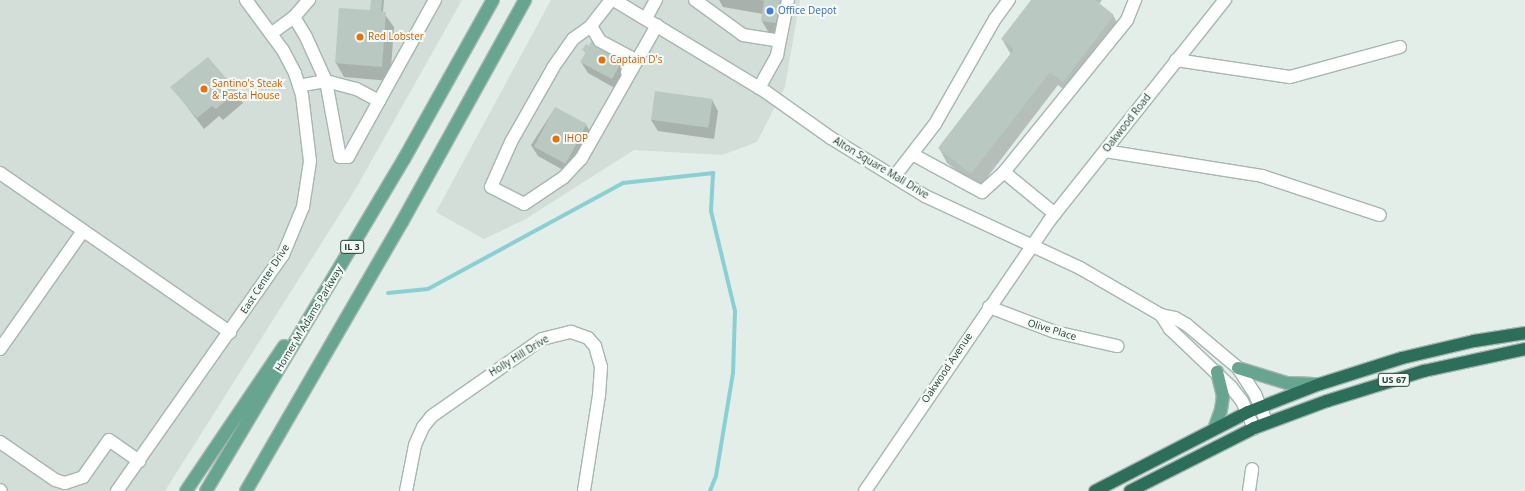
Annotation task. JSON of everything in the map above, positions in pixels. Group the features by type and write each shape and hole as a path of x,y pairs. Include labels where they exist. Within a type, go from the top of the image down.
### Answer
{"highway":[{"name":"US 67","path":"1095,491 1248,412 1320,384 1402,358 1474,341 1525,333"},
{"name":"US 67","path":"1130,491 1254,428 1374,385 1459,363 1525,349"}],"main road":[{"path":"481,22 487,0"},
{"name":"Homer M Adams Parkway","path":"206,491 404,159 493,0"},
{"path":"246,491 402,222 525,0"},
{"path":"506,34 534,0"},
{"path":"186,491 289,339 404,159"},
{"path":"1238,368 1288,383 1320,384"},
{"path":"1214,429 1221,410 1223,396 1217,372"}],"street":[{"name":"East Center Drive","path":"117,491 283,255 303,207 310,161 307,121 299,86 290,62 272,33 246,0"},
{"path":"272,33 294,17 309,0"},
{"path":"294,17 306,38 326,81 340,157 348,157 435,0"},
{"path":"613,0 591,26 572,39 553,68 511,142 491,186 524,204 564,177 581,159 657,25"},
{"name":"Alton Square Mall Drive","path":"613,0 646,18 759,88 831,138 925,196 1033,248 1080,268 1161,315 1175,318 1187,325 1238,368 1248,380 1268,423"},
{"path":"646,18 656,0"},
{"path":"695,0 743,35 780,41"},
{"path":"759,88 770,71 780,41 788,0"},
{"path":"894,177 935,124 995,20 1009,0"},
{"path":"912,154 982,192 1004,172 1127,20 1135,0"},
{"name":"Oakwood Road","path":"1033,248 1055,214 1225,0"},
{"path":"591,26 600,41 630,57 631,63 619,92"},
{"path":"1176,60 1290,77 1400,47"},
{"path":"299,86 326,81 356,88 379,101"},
{"path":"1104,151 1262,176 1380,216"},
{"path":"1004,172 1055,214"},
{"path":"0,173 230,332"},
{"path":"0,349 83,231"},
{"name":"Oakwood Avenue","path":"865,491 989,307 1033,248"},
{"name":"Olive Place","path":"989,307 1055,332 1117,346"},
{"name":"Alton Square Mall Drive","path":"1161,315 1170,329 1217,372 1248,412 1254,428"},
{"name":"Holly Hill Drive","path":"406,491 415,445 423,427 432,416 542,339 571,332 588,338 595,346 601,367 599,395 584,491"},
{"path":"0,442 55,480 65,482 83,478 109,440 139,461"},
{"path":"1248,491 1252,469"}],"shaded area":[{"path":"0,0 462,0 355,190 165,491 0,491"},
{"path":"551,0 800,0 785,87 757,142 722,155 634,150 524,220 484,239 436,212"}],"building":[{"name":"Red Lobster","path":"371,0 382,0 381,11 386,12 382,67 335,63 339,8 370,10"},
{"name":"Office Depot","path":"761,0 780,0 776,23 761,21 764,1"},
{"path":"1031,0 1095,0 1114,15 1063,82 1050,72 971,174 938,148 1014,49 1001,39"},
{"name":"Captain D's","path":"592,40 624,57 612,79 580,62 586,52 582,50 586,44 589,46"},
{"name":"Santino's Steak & Pasta House","path":"208,57 237,91 216,109 212,106 197,118 170,87"},
{"path":"655,91 712,99 708,128 651,120"},
{"name":"IHOP","path":"555,107 587,124 566,164 534,147"}],"waterway":[{"path":"388,293 428,289 623,183 713,173 711,211 735,311 733,373 716,476 710,491"}],"place":[{"name":"Office Depot","path":"770,11"},
{"name":"Red Lobster","path":"360,37"},
{"name":"Captain D's","path":"602,60"},
{"name":"Santino's Steak & Pasta House","path":"204,89"},
{"name":"IHOP","path":"556,139"}]}
